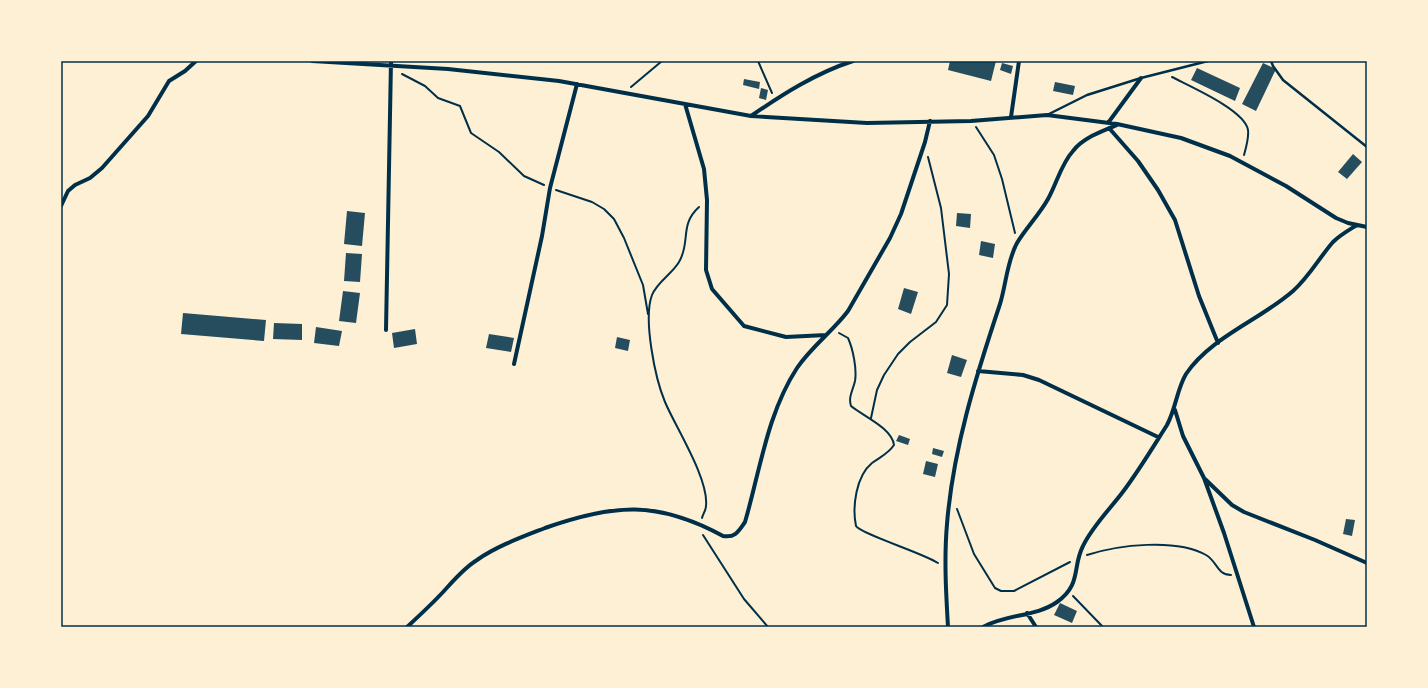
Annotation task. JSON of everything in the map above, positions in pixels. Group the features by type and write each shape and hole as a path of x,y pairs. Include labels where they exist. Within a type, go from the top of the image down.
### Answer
{"street":[{"path":"61,206 68,191 75,185 90,178 102,168 148,116 169,81 185,71 196,61"},
{"path":"312,61 391,65 559,81 751,116 867,123 971,121 1047,115 1117,124 1181,138 1230,156 1243,162 1331,215 1348,223 1367,227"},
{"path":"397,66 402,61"},
{"path":"751,116 775,99 827,71 853,61"},
{"path":"1011,117 1019,61"},
{"path":"386,330 391,65"},
{"path":"1108,123 1141,78"},
{"path":"514,364 542,236 550,188 577,84"},
{"path":"685,104 704,169 707,200 706,270 712,289 744,326 786,337 826,335"},
{"path":"407,627 459,574 476,560 530,534 584,515 614,509 636,509 672,516 730,537 736,534 744,522 780,400 797,368 811,350 848,311 890,238 901,214 925,142 930,121"},
{"path":"948,627 946,525 951,495 961,440 978,372 1003,295 1017,244 1043,209 1063,166 1074,150 1084,142 1117,124"},
{"path":"1109,128 1138,161 1158,190 1175,220 1199,296 1218,344"},
{"path":"983,627 1003,618 1027,613 1057,602 1067,592 1073,583 1077,572 1078,559 1083,545 1123,491 1175,410 1180,386 1185,376 1218,344 1290,294 1318,263 1333,242 1357,224"},
{"path":"978,372 1023,375 1039,380 1158,438"},
{"path":"1175,410 1183,436 1204,478 1224,533 1254,627"},
{"path":"1204,478 1232,505 1244,512 1315,540 1367,564"},
{"path":"1027,613 1036,627"}],"lane":[{"path":"1047,115 1087,95 1141,78 1208,61"},
{"path":"1271,61 1283,80 1367,147"}],"path":[{"path":"623,93 662,61"},
{"path":"758,61 775,99"},
{"path":"391,65 425,86 438,98 460,106 471,133 499,152 524,176 550,188 592,202 604,209 614,219 624,238 643,286 656,368 665,402 705,490 706,506 700,525 709,547 744,599 768,627"},
{"path":"1164,73 1201,93 1240,117 1248,130 1243,162"},
{"path":"971,121 994,155 1002,178 1017,244"},
{"path":"871,418 877,390 884,374 898,354 910,342 936,322 946,305 949,274 941,208 925,142"},
{"path":"648,315 652,294 679,262 691,215 707,200"},
{"path":"830,330 848,338 855,371 855,381 850,401 851,406 871,418 888,435 893,441 894,445 889,452 872,463 866,469 861,479 856,504 856,526 858,530 864,533 913,550 946,568"},
{"path":"951,495 974,554 995,588 1001,592 1009,593 1078,559 1109,549 1148,545 1162,546 1204,554 1212,558 1219,571 1225,575 1236,574"},
{"path":"1067,592 1103,627"}],"building":[{"path":"950,61 996,61 991,81 948,70"},
{"path":"1002,63 1013,66 1011,74 1000,70"},
{"path":"1263,63 1276,69 1256,111 1242,104"},
{"path":"1197,68 1240,88 1235,101 1191,80"},
{"path":"744,79 760,82 759,89 743,85"},
{"path":"1055,82 1075,86 1073,95 1053,91"},
{"path":"761,88 768,90 766,100 759,98"},
{"path":"1353,154 1362,162 1347,179 1338,172"},
{"path":"347,211 365,213 362,246 344,244"},
{"path":"957,213 971,214 970,228 956,226"},
{"path":"981,241 995,244 993,258 979,255"},
{"path":"346,253 362,254 360,282 344,281"},
{"path":"904,288 918,292 911,314 898,309"},
{"path":"343,291 360,293 356,323 339,321"},
{"path":"183,313 266,320 264,341 181,334"},
{"path":"274,323 302,324 302,340 273,339"},
{"path":"316,327 342,331 339,346 314,343"},
{"path":"415,329 417,344 394,348 392,333"},
{"path":"489,334 514,338 511,352 486,348"},
{"path":"617,337 630,340 628,351 615,348"},
{"path":"952,355 967,360 961,377 947,373"},
{"path":"899,435 910,439 908,445 896,441"},
{"path":"933,448 944,451 942,457 932,454"},
{"path":"926,461 938,464 935,477 923,474"},
{"path":"1346,519 1355,520 1352,536 1343,534"},
{"path":"1060,603 1077,611 1072,623 1054,615"}]}
